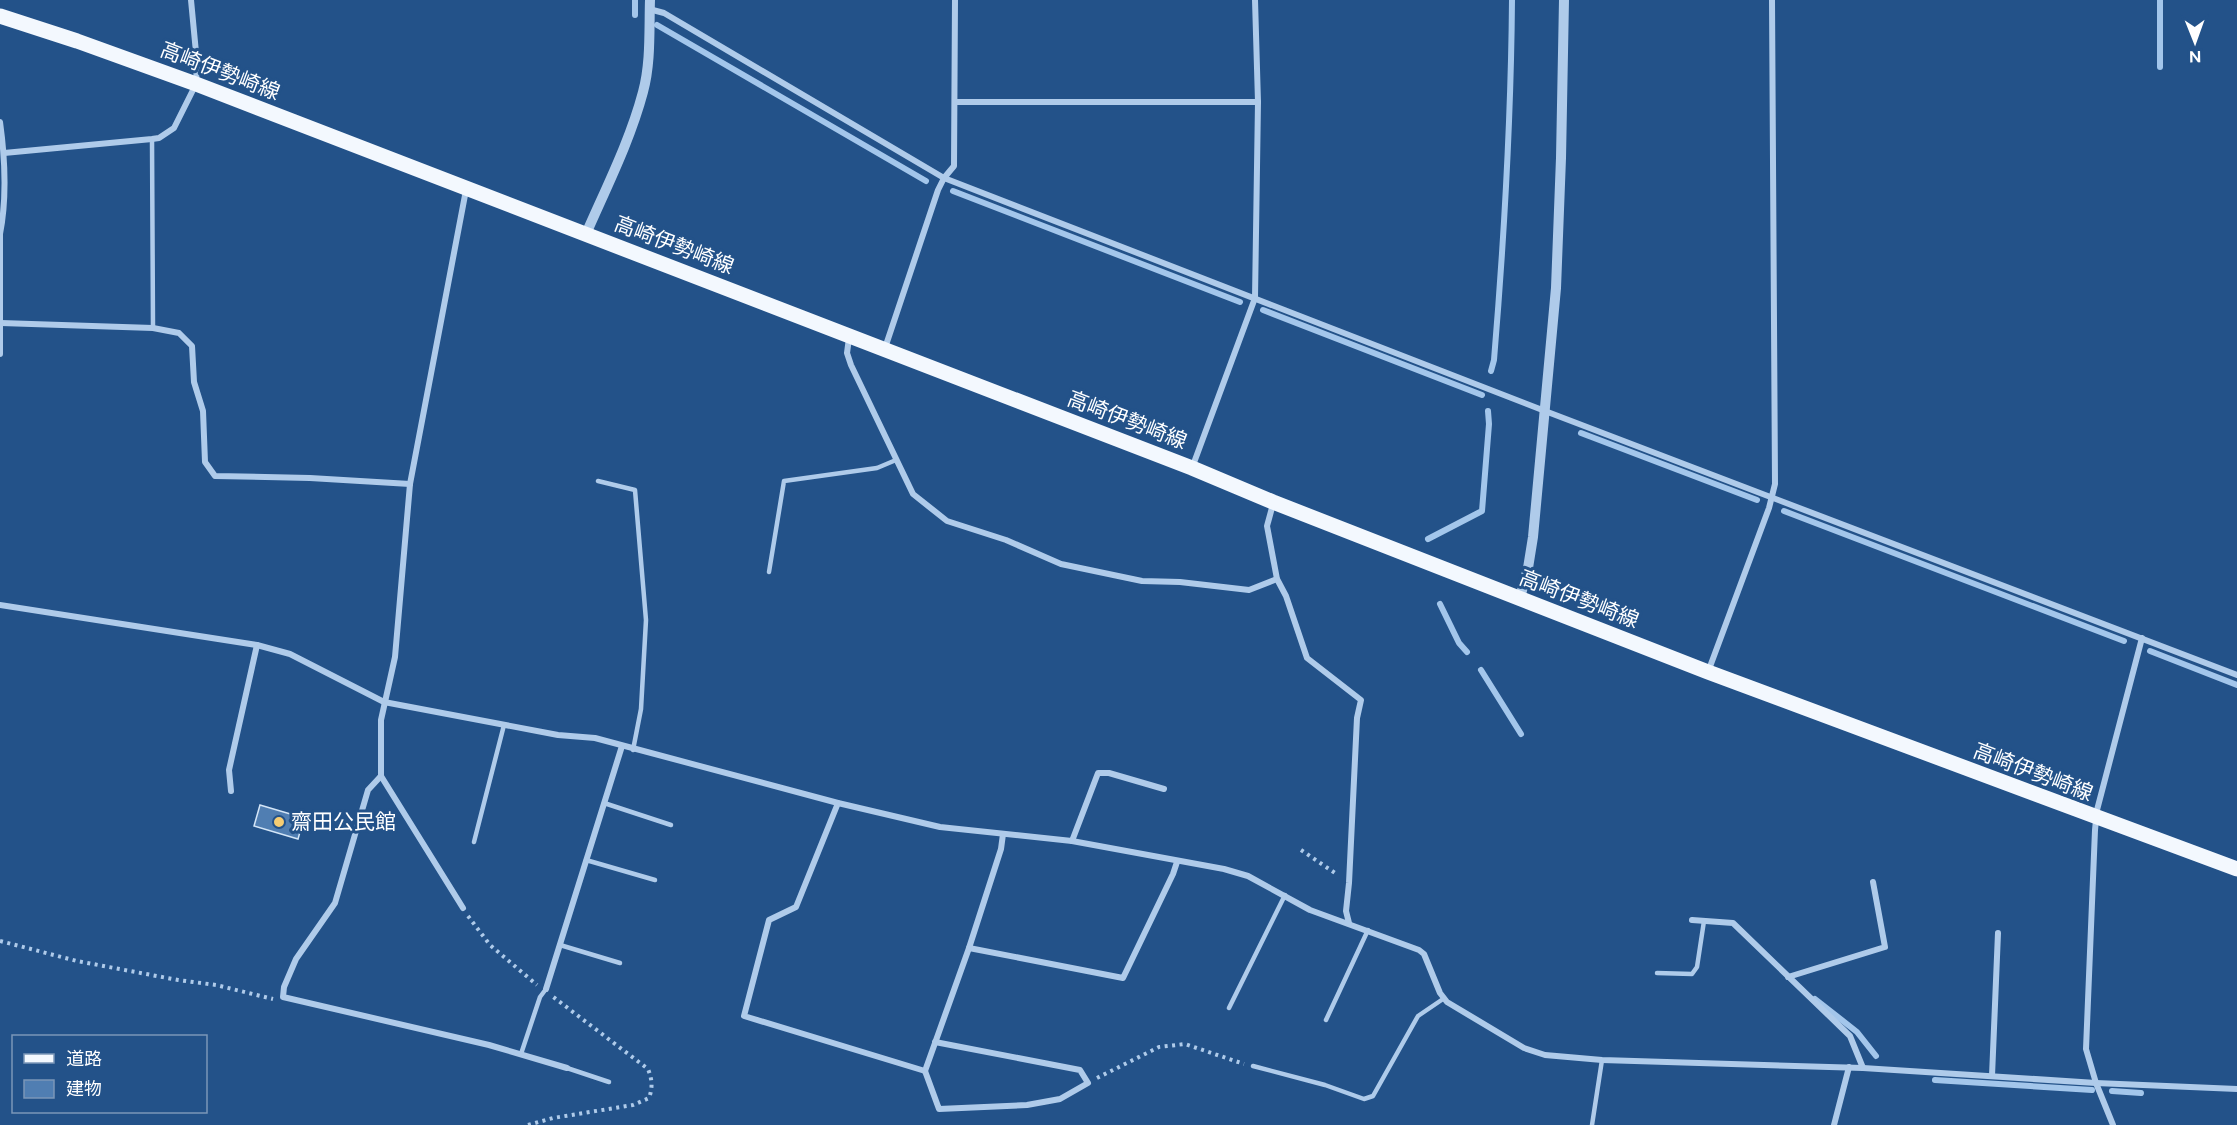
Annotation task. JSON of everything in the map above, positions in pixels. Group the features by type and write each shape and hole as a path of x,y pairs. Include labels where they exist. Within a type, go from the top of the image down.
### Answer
{"main road":[{"name":"高崎伊勢崎線","path":"0,16 196,84 1192,468 1273,502 1708,672 2096,818 2237,868"}],"street":[{"path":"4,153 159,138 174,128 196,84 197,63 191,0"},
{"path":"885,350 938,190 954,166 955,0"},
{"path":"1192,468 1255,298 1258,102 1255,0"},
{"path":"1520,598 1533,537 1558,252 1564,0"},
{"path":"1708,672 1773,498 1775,473 1772,0"},
{"path":"650,5 944,178 1545,411 2237,675"},
{"path":"586,234 630,134 644,90 649,46 650,5"},
{"path":"956,102 1258,102"},
{"path":"0,122 4,153 3,221 0,234 0,351"},
{"path":"463,909 381,776 381,720 395,657 410,484 466,187"},
{"path":"1,322 153,328 179,333 192,346 194,382 203,411 205,462 215,476 310,478 410,484"},
{"path":"849,336 847,353 851,365 913,494 947,521 1006,540 1061,564 1142,581 1180,582 1249,590 1277,579"},
{"path":"1273,502 1268,526 1277,579 1286,596 1307,658 1361,700 1357,718 1346,911 1350,923"},
{"path":"0,605 258,645 290,654 384,702 558,735 595,738 838,803 940,827 1072,842 1224,869 1248,876 1310,910 1419,950 1424,954 1443,999 1534,1053 1602,1060 1849,1067 2096,1083 2237,1089"},
{"path":"2113,1125 2096,1083 2086,1048 2096,818 2142,638"},
{"path":"231,791 229,770 258,645"},
{"path":"546,989 622,746"},
{"path":"1072,842 1098,773 1109,773 1164,789"},
{"path":"381,776 368,790 335,903 296,959 284,987 283,997 521,1054 567,1068"},
{"path":"838,803 796,906 769,920 744,1016 925,1071"},
{"path":"935,1042 1080,1070 1088,1083 1060,1099 1027,1105 939,1109 925,1071 935,1042 969,948 1001,849 1003,834"},
{"path":"969,948 1123,978 1177,862"},
{"path":"1788,976 1885,947 1873,882"},
{"path":"1692,920 1733,923 1850,1036 1863,1068"},
{"path":"1992,1076 1998,933"},
{"path":"1834,1125 1849,1067"}],"lane":[{"path":"152,139 153,328"},
{"path":"770,572 784,481 877,468 896,460"},
{"path":"598,481 635,490 646,620 641,709 633,750"},
{"path":"474,842 504,725"},
{"path":"604,803 671,825"},
{"path":"586,860 655,880"},
{"path":"1229,1008 1285,895"},
{"path":"1657,973 1692,974 1697,967 1704,921"},
{"path":"1326,1020 1368,930"},
{"path":"560,945 620,963"},
{"path":"521,1054 540,997 546,989"},
{"path":"1253,1066 1369,1099 1373,1096 1418,1016 1443,999"},
{"path":"1592,1125 1602,1060"},
{"path":"567,1068 609,1082"}],"path":[{"path":"1301,850 1349,883"},
{"path":"463,909 490,945 536,985 546,989"},
{"path":"0,941 131,972 216,985 272,999 283,997"},
{"path":"1088,1083 1159,1047 1185,1044 1253,1066"}],"building":[{"name":"齋田公民館","path":"260,805 304,818 298,839 254,826"}],"waterway":[{"path":"635,0 635,15"},
{"path":"1491,371 1494,360 1501,270 1512,0"},
{"path":"2160,0 2160,67"},
{"path":"657,25 926,181"},
{"path":"953,191 1240,302"},
{"path":"1263,310 1482,395"},
{"path":"1428,539 1482,511 1488,411"},
{"path":"1581,433 1757,500"},
{"path":"1784,511 2124,641"},
{"path":"1440,604 1459,643 1467,652"},
{"path":"2150,651 2237,685"},
{"path":"1481,670 1521,734"},
{"path":"1815,999 1857,1032 1876,1056"},
{"path":"1935,1080 2092,1090"},
{"path":"2112,1091 2141,1093"}],"place":[{"name":"齋田公民館","path":"279,822"}]}
